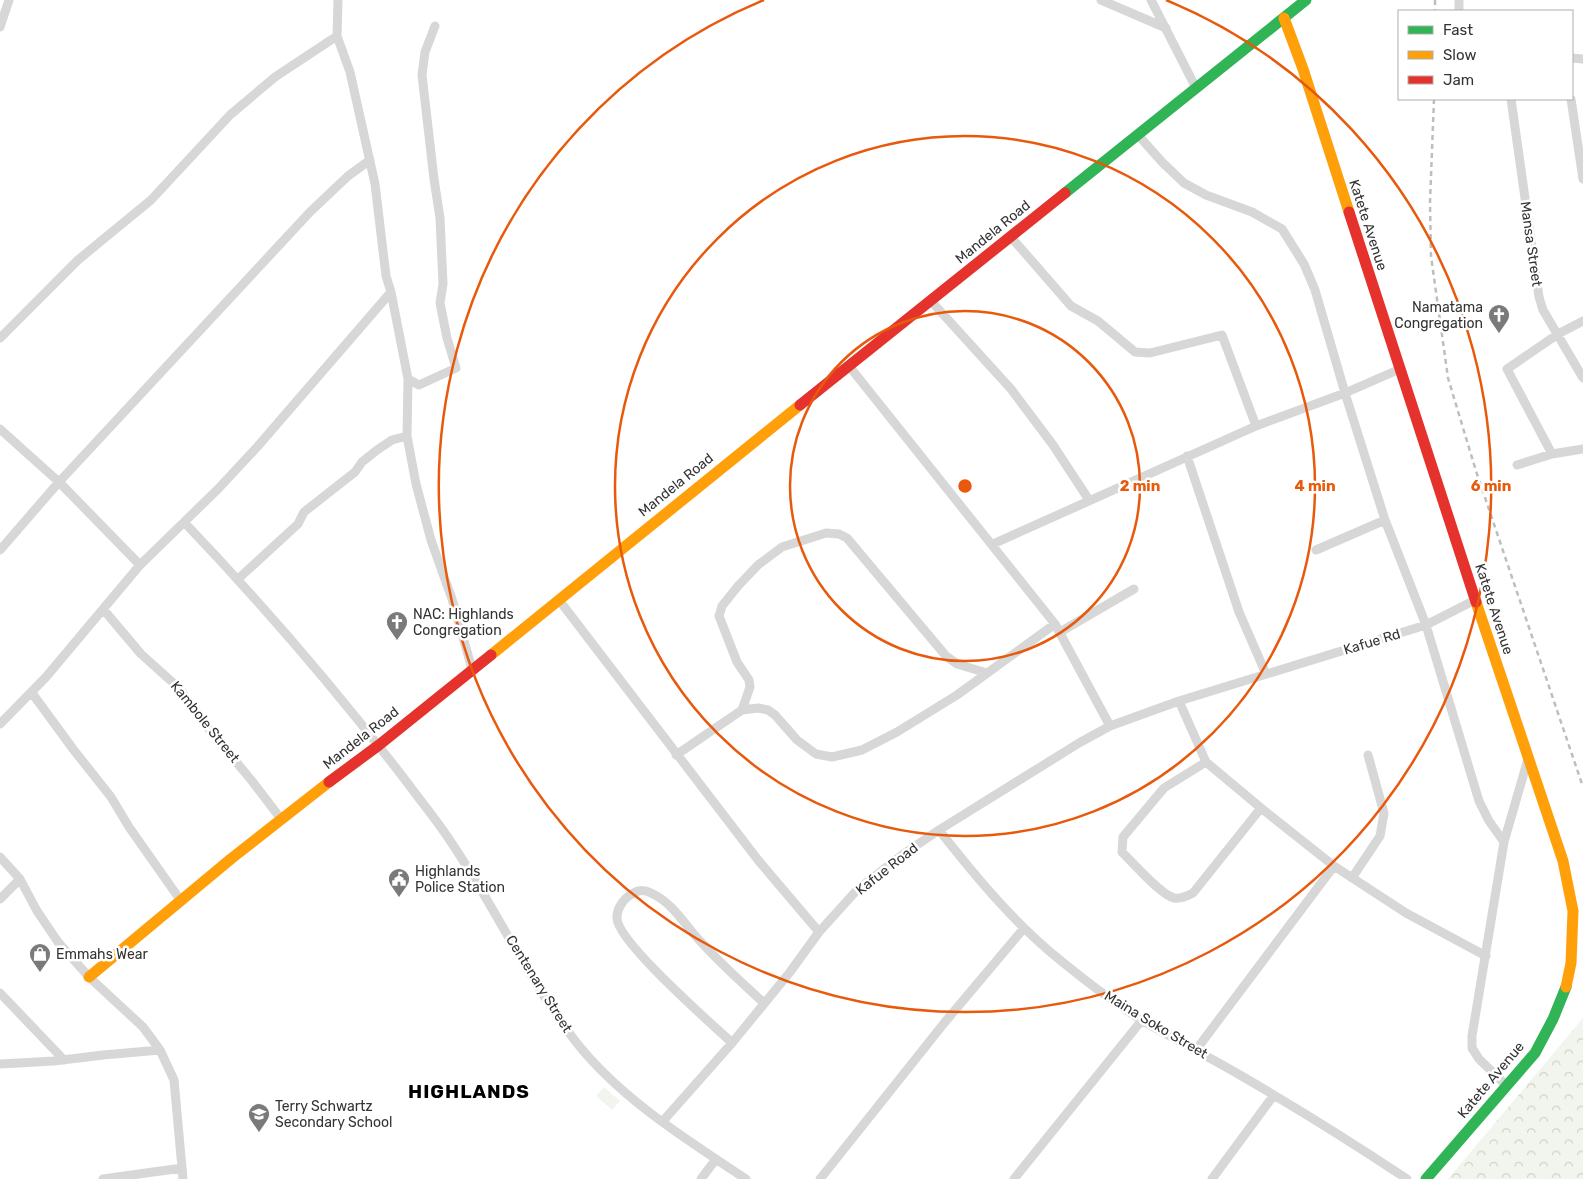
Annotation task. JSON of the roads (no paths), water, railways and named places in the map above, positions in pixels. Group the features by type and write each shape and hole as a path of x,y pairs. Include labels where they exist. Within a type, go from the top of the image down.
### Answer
{"street":[{"path":"0,27 9,0"},
{"path":"338,0 338,36 350,72 375,184 385,268 408,379 407,436 416,484 431,540 452,599 472,670"},
{"path":"1101,0 1166,28"},
{"path":"1151,0 1196,88"},
{"name":"Mandela Road","path":"89,977 281,819 472,670 1306,0"},
{"name":"Katete Avenue","path":"1284,18 1303,69 1475,600 1563,861 1573,911 1571,963 1565,990 1553,1019 1534,1053 1426,1179"},
{"path":"408,379 419,385 456,368 447,338 440,303 443,284 440,218 422,75 425,52 436,26"},
{"path":"0,338 78,260 151,200 230,114 275,77 338,36"},
{"name":"Mansa Street","path":"1511,100 1539,298 1543,310 1583,378"},
{"path":"1571,100 1583,180"},
{"path":"1138,135 1162,162 1184,182 1206,195 1252,212 1282,229 1304,264 1315,290 1385,520 1426,625 1479,801 1489,821 1504,842"},
{"path":"0,550 59,482 310,212 348,176 370,160"},
{"path":"1011,236 1071,306 1105,326 1134,352 1150,353 1222,335 1256,426"},
{"path":"0,724 32,692 140,565 218,489 258,446 391,292"},
{"path":"931,302 1011,389 1053,445 1089,500"},
{"path":"1552,454 1507,369 1558,334 1583,321"},
{"path":"849,366 993,544 1058,628 1110,726"},
{"path":"993,544 1256,426 1346,393 1400,369"},
{"path":"0,429 59,482 140,565"},
{"path":"238,579 298,524 304,512 355,472 362,462 392,440 407,436"},
{"path":"1517,465 1552,454 1583,449"},
{"path":"1187,456 1239,612 1266,674"},
{"path":"1316,550 1385,520"},
{"name":"Centenary Street","path":"184,522 295,643 378,745 450,841 483,892 551,1009 573,1037 630,1097 746,1179"},
{"path":"742,710 750,687 749,680 737,662 722,628 719,616 722,606 758,564 782,547 826,533 839,534 847,538 856,547 946,656 957,664 987,673"},
{"path":"676,755 742,710 758,708 768,710 775,715 797,740 816,754 832,757 862,750 897,732 957,695 987,673 1058,628 1134,589"},
{"path":"559,600 778,886 819,932"},
{"name":"Kafue Rd","path":"1179,701 1426,625 1475,600"},
{"name":"Kambole Street","path":"103,609 141,654 180,689 208,728 281,819"},
{"path":"32,692 73,749 111,797 129,827 181,901"},
{"path":"1179,701 1206,762 1261,808 1334,866 1406,914 1486,956"},
{"name":"Kafue Road","path":"663,1121 764,1004 819,932 871,878 939,830 1079,743 1110,726 1179,701"},
{"path":"1352,878 1380,836 1384,813 1368,755"},
{"path":"1507,1086 1479,1059 1472,1048 1472,1036 1504,842 1528,759"},
{"path":"1206,762 1164,788 1123,837 1122,852 1161,890 1172,897 1181,898 1193,893 1261,808"},
{"name":"Maina Soko Street","path":"939,830 980,883 1024,928 1093,986 1142,1020 1274,1095 1345,1138 1407,1179"},
{"path":"0,857 20,879 37,911 58,942 89,977 143,1027 160,1050 174,1080 183,1179"},
{"path":"1196,1050 1334,866"},
{"path":"0,899 20,879"},
{"path":"732,1042 691,1005 625,938 617,919 620,904 632,894 642,890 654,894 666,903 716,959 764,1004"},
{"path":"820,1179 945,1022 1024,928"},
{"path":"0,993 64,1060"},
{"path":"1014,1179 1142,1020"},
{"path":"0,1064 64,1060 160,1050"},
{"path":"1212,1179 1274,1095"},
{"path":"701,1179 716,1159"},
{"path":"103,1179 182,1168"}],"railway":[{"path":"1435,0 1435,10"},
{"path":"1434,100 1430,202 1431,256 1448,378 1476,471 1583,787"}],"place":[{"name":"Namatama Congregation","path":"1499,334"},
{"name":"NAC: Highlands Congregation","path":"397,641"},
{"name":"Highlands Police Station","path":"399,898"},
{"name":"Emmahs Wear","path":"40,973"},
{"name":"Terry Schwartz Secondary School","path":"259,1133"}],"district":[{"name":"HIGHLANDS","path":"469,1091"}]}
